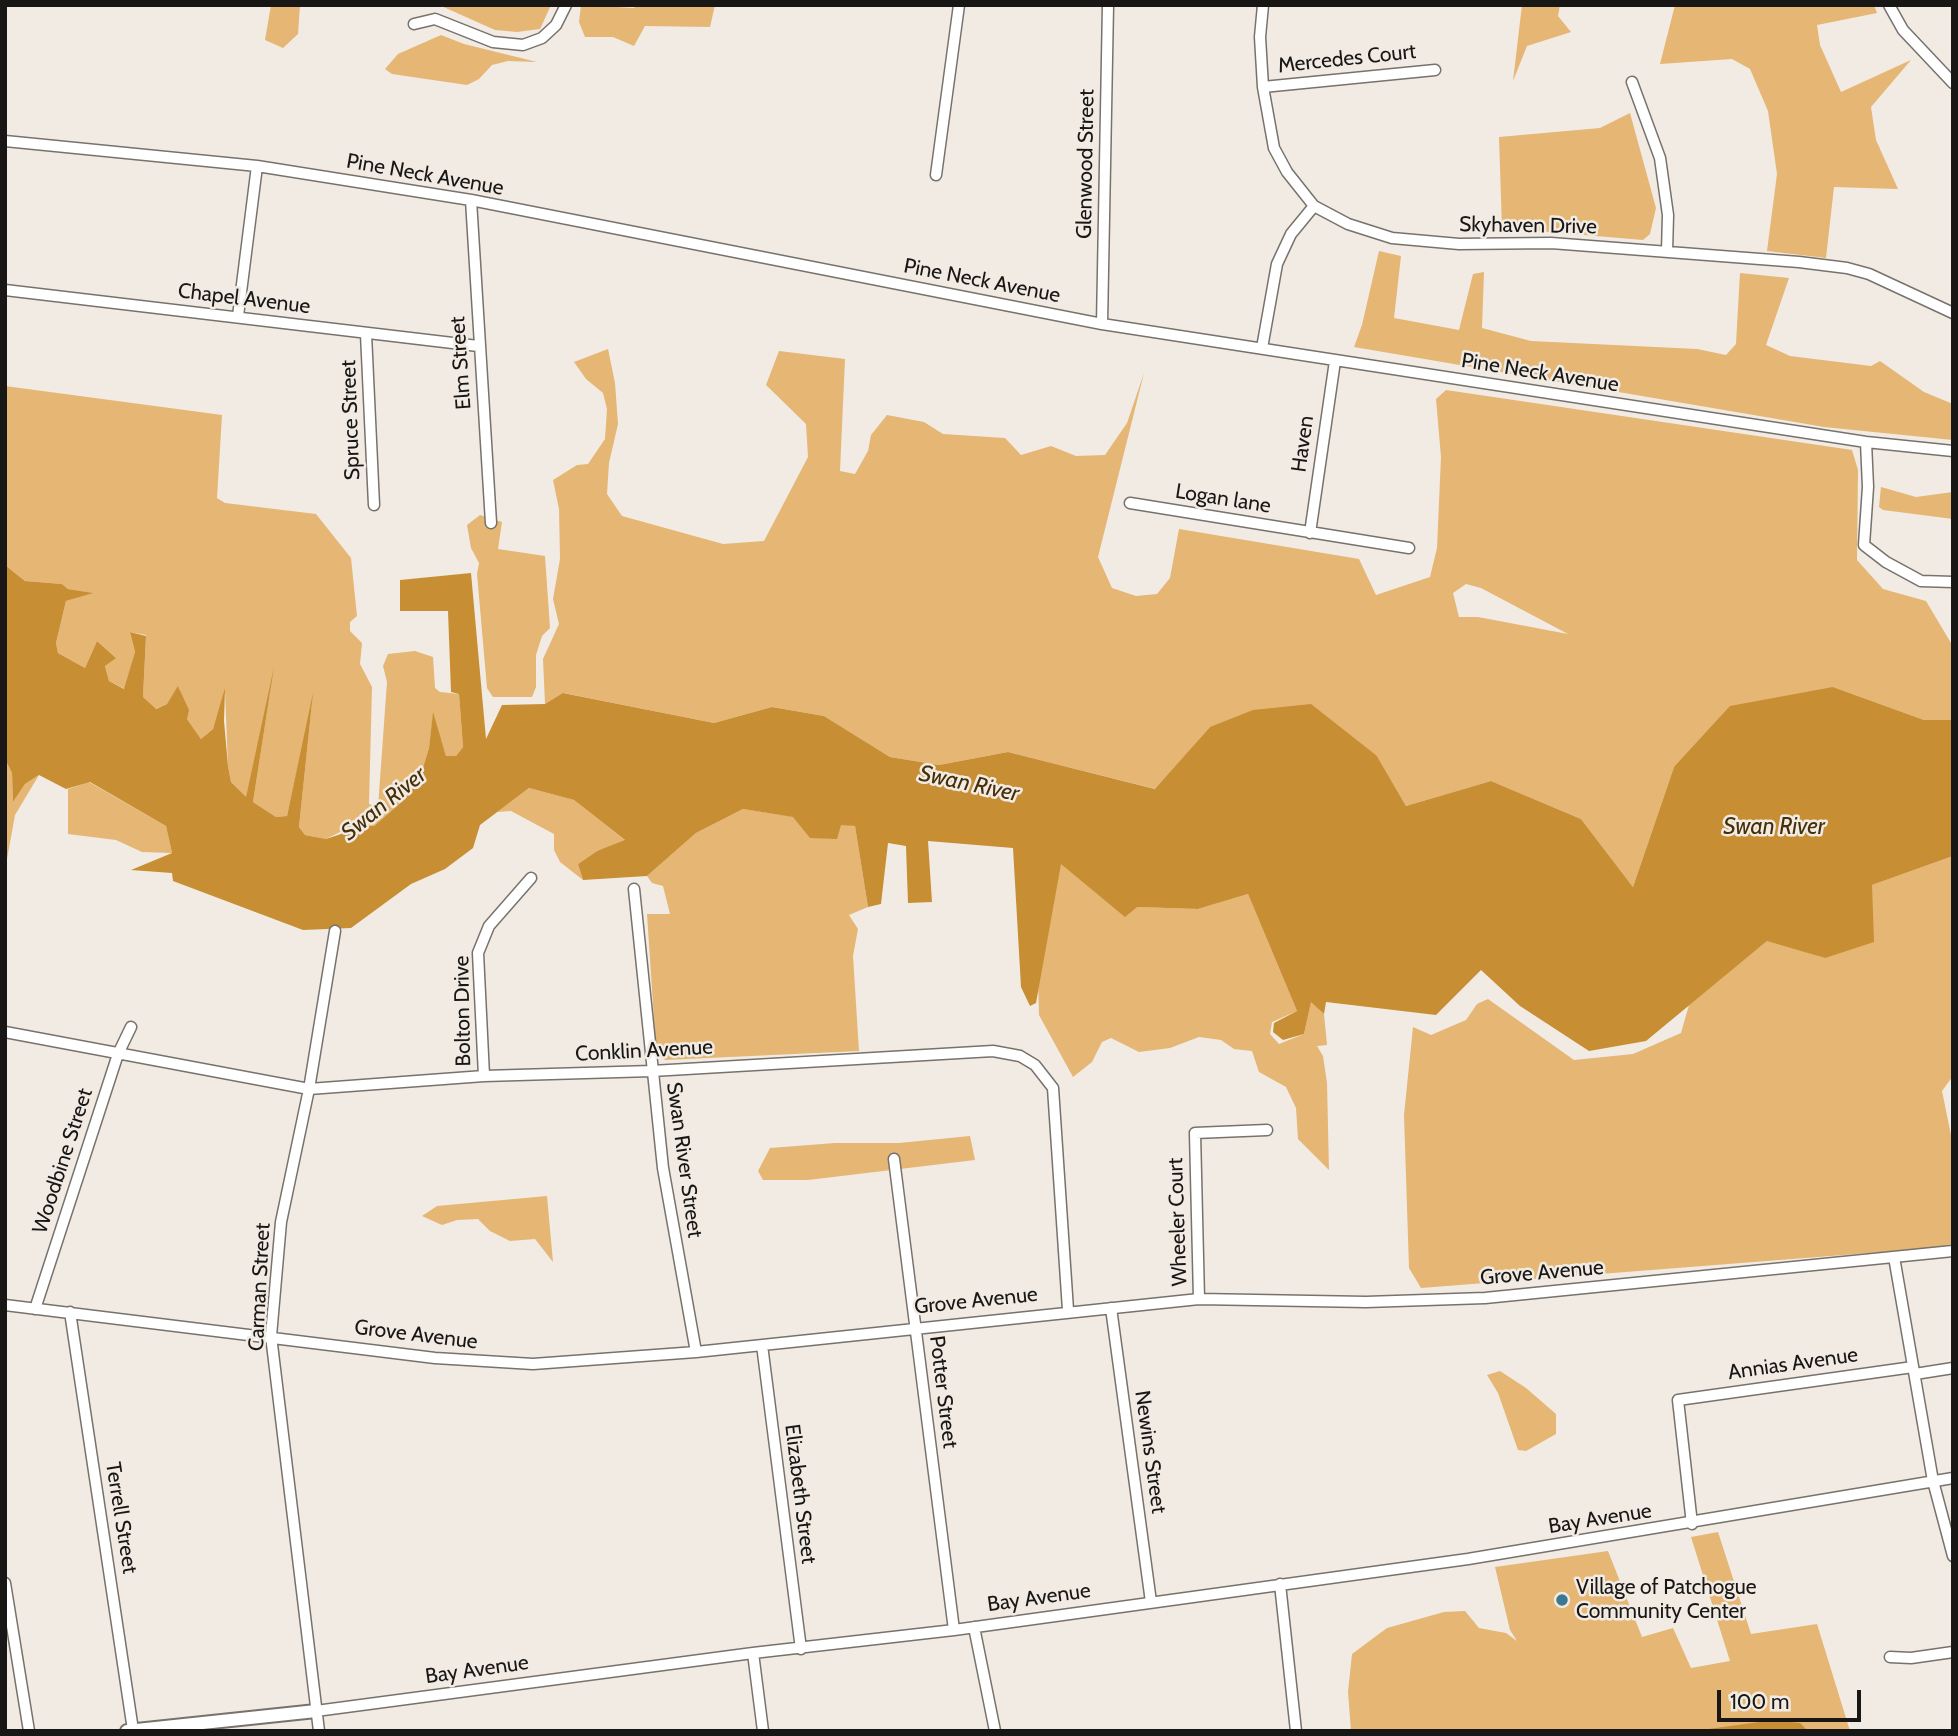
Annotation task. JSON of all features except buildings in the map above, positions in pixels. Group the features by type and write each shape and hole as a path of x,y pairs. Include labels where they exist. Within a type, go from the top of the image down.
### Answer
{"street":[{"path":"414,24 435,19 493,42 523,45 542,38 556,25 566,5"},
{"path":"936,174 959,5"},
{"name":"Glenwood Street","path":"1102,324 1108,5"},
{"name":"Skyhaven Drive","path":"1263,5 1260,37 1263,87 1274,148 1287,172 1314,206 1348,224 1392,238 1459,244 1551,243 1847,268 1895,285 1953,313"},
{"path":"1889,5 1903,30 1953,83"},
{"name":"Mercedes Court","path":"1263,87 1435,69"},
{"path":"1632,82 1660,158 1668,215 1667,252"},
{"name":"Pine Neck Avenue","path":"5,141 257,166 471,200 1102,324 1866,442 1953,451"},
{"path":"238,316 257,166"},
{"name":"Elm Street","path":"471,200 491,523"},
{"path":"1262,348 1277,264 1291,234 1314,206"},
{"name":"Chapel Avenue","path":"5,290 478,346"},
{"name":"Spruce Street","path":"366,334 374,505"},
{"name":"Haven","path":"1310,533 1335,361"},
{"path":"1866,442 1868,487 1864,545 1886,562 1921,581 1953,582"},
{"name":"Logan lane","path":"1130,503 1310,533"},
{"path":"1310,533 1409,548"},
{"name":"Bolton Drive","path":"484,1076 478,953 489,926 531,878"},
{"name":"Swan River Street","path":"634,889 663,1168 696,1352"},
{"name":"Carman Street","path":"319,1731 271,1336 281,1222 309,1089 335,931"},
{"name":"Woodbine Street","path":"36,1309 118,1054 131,1027"},
{"name":"Conklin Avenue","path":"5,1032 309,1089 484,1076 652,1071 993,1051 1020,1056 1035,1065 1053,1088 1068,1310"},
{"name":"Wheeler Court","path":"1199,1298 1195,1133 1267,1130"},
{"name":"Potter Street","path":"894,1159 954,1630"},
{"name":"Grove Avenue","path":"5,1305 492,1364 538,1364 696,1352 1199,1298 1366,1302 1485,1298 1953,1251"},
{"path":"1894,1257 1933,1482 1953,1556"},
{"name":"Newins Street","path":"1111,1308 1151,1602"},
{"name":"Terrell Street","path":"70,1312 134,1730"},
{"name":"Elizabeth Street","path":"762,1345 801,1648"},
{"name":"Annias Avenue","path":"1692,1524 1678,1400 1914,1370 1953,1368"},
{"name":"Bay Avenue","path":"127,1731 316,1711 754,1653 954,1630 1692,1524 1953,1478"},
{"path":"5,1583 29,1731"},
{"path":"1280,1584 1296,1731"},
{"path":"974,1627 995,1731"},
{"path":"1890,1657 1911,1658 1953,1651"},
{"path":"754,1653 763,1731"}],"shaded area":[{"path":"271,5 300,5 298,34 283,48 265,40"},
{"path":"439,5 551,5 540,29 517,32 495,30"},
{"path":"581,5 634,8 636,5 715,5 710,27 645,26 634,46 613,37 585,37 579,22"},
{"path":"1522,5 1560,5 1558,16 1571,32 1527,46 1513,81"},
{"path":"1675,5 1874,5 1877,13 1817,25 1820,45 1841,92 1911,60 1871,107 1876,140 1898,189 1834,187 1826,258 1767,251 1777,174 1768,111 1750,69 1732,59 1660,64"},
{"path":"441,35 464,44 537,62 508,61 492,65 479,79 467,85 392,74 385,69 398,54"},
{"path":"1630,113 1656,208 1650,234 1643,240 1502,228 1499,137 1600,128"},
{"path":"1379,251 1401,256 1394,318 1459,330 1473,274 1484,272 1482,328 1531,341 1697,349 1726,355 1736,344 1740,273 1789,278 1766,345 1790,356 1871,366 1880,361 1924,392 1953,404 1953,440 1824,427 1354,347 1362,325"},
{"path":"608,349 615,383 618,424 609,463 607,494 622,516 723,544 764,541 808,457 806,424 766,385 779,351 845,359 840,471 855,474 868,451 871,435 887,415 924,422 943,434 1005,438 1021,455 1051,446 1076,456 1105,455 1127,423 1144,373 1098,557 1112,588 1136,596 1157,594 1170,578 1179,529 1359,559 1376,595 1430,577 1437,548 1441,457 1436,399 1446,390 1852,450 1858,470 1857,560 1883,589 1926,601 1951,643 1953,720 1924,720 1833,687 1674,767 1633,887 1581,819 1491,781 1406,806 1377,756 1210,727 1156,789 1008,752 939,765 890,757 824,716 772,707 714,723 564,693 545,704 543,659 559,624 553,599 560,559 559,509 553,480 577,465 588,464 605,439 607,409 603,393 586,379 574,362","holes":["1466,584 1481,588 1568,634 1478,617 1459,617 1453,593"]},
{"path":"5,386 222,415 217,498 225,503 316,514 351,558 357,616 350,622 350,631 362,643 360,664 372,687 369,804 378,807 387,682 383,666 388,654 415,651 433,657 435,688 440,692 459,694 463,747 456,756 446,756 433,715 429,748 421,774 405,799 374,826 356,824 326,839 305,835 299,827 312,702 287,816 276,817 253,802 271,685 246,798 231,782 225,692 213,729 201,739 187,719 179,687 167,704 155,709 143,697 146,635 130,632 135,652 125,689 109,681 105,666 115,657 97,641 85,668 58,653 56,643 66,601 91,593 68,589 62,584 25,581 5,565"},
{"path":"1881,487 1916,497 1953,492 1953,519 1883,510 1879,507"},
{"path":"480,515 502,522 498,549 545,556 550,628 542,636 536,655 536,687 532,697 493,697 487,688 477,574 479,563 471,548 467,525"},
{"path":"5,759 12,773 13,802 25,784 39,775 15,815 5,870"},
{"path":"89,782 166,826 172,853 142,852 116,840 68,834 68,789"},
{"path":"529,788 574,800 626,841 597,851 578,864 583,880 560,862 554,850 554,834 511,811 497,812"},
{"path":"743,809 855,826 868,907 849,915 858,929 853,956 859,1051 665,1060 656,1050 647,914 670,914 663,886 652,883 647,876 696,833"},
{"path":"1953,856 1953,1076 1942,1091 1953,1145 1953,1244 1933,1248 1421,1288 1409,1268 1404,1115 1413,1027 1431,1035 1466,1020 1477,1004 1488,999 1574,1060 1633,1054 1681,1033 1689,1005 1768,940 1825,958 1872,885"},
{"path":"1060,863 1137,907 1198,909 1248,894 1297,1011 1272,1022 1270,1034 1279,1044 1304,1034 1311,1001 1324,1014 1327,1045 1317,1046 1323,1056 1327,1083 1329,1170 1298,1139 1296,1108 1286,1087 1259,1072 1252,1051 1234,1049 1221,1040 1199,1037 1170,1048 1139,1052 1111,1038 1102,1042 1092,1062 1073,1077 1039,1015 1038,977"},
{"path":"970,1136 975,1160 808,1180 763,1180 758,1171 770,1148 835,1143 899,1143"},
{"path":"547,1196 553,1262 535,1239 510,1241 490,1231 478,1219 457,1220 442,1225 422,1216 437,1206"},
{"path":"1500,1371 1526,1388 1556,1414 1556,1434 1526,1451 1518,1450 1498,1393 1487,1375"},
{"path":"1718,1532 1751,1634 1817,1624 1850,1731 1351,1731 1348,1692 1352,1654 1387,1628 1444,1612 1465,1611 1479,1628 1506,1633 1517,1641 1510,1630 1495,1567 1608,1551 1642,1637 1673,1628 1691,1668 1730,1661 1691,1537"}],"water":[{"name":"Swan River","path":"5,565 25,581 62,584 68,589 93,593 66,601 56,643 58,653 85,668 97,641 116,658 105,666 109,681 124,689 135,652 130,632 146,636 143,697 156,709 167,704 178,686 189,710 187,719 201,739 213,729 225,688 224,721 231,782 246,797 274,667 253,802 276,817 287,816 313,693 299,827 305,835 326,839 341,834 347,825 374,826 405,799 421,774 429,748 433,712 446,756 456,756 463,747 459,694 451,692 448,611 400,611 400,580 471,573 486,739 502,705 545,704 563,693 714,723 772,707 824,716 890,757 939,765 1008,752 1155,789 1210,727 1253,710 1311,704 1377,756 1406,806 1491,781 1581,819 1633,887 1674,767 1730,706 1833,687 1924,720 1953,720 1953,856 1872,885 1874,942 1825,958 1767,941 1646,1041 1589,1051 1520,1006 1481,970 1436,1015 1326,1002 1324,1014 1311,1002 1304,1034 1283,1040 1273,1032 1274,1023 1297,1011 1248,894 1198,909 1137,907 1125,917 1061,864 1036,1003 1030,1006 1021,987 1013,848 928,841 932,902 908,903 906,846 888,843 881,904 868,907 855,826 841,825 837,839 810,838 793,817 743,809 696,833 647,876 583,880 578,864 597,851 625,840 574,800 529,788 480,825 473,848 445,869 411,884 351,928 303,930 173,881 172,873 131,870 172,853 166,826 90,782 66,789 39,775 25,784 13,802 12,773 5,759"},
{"path":"1774,1720 1800,1723 1808,1731 1694,1731"}],"place":[{"name":"Village of Patchogue Community Center","path":"1562,1600"}]}
